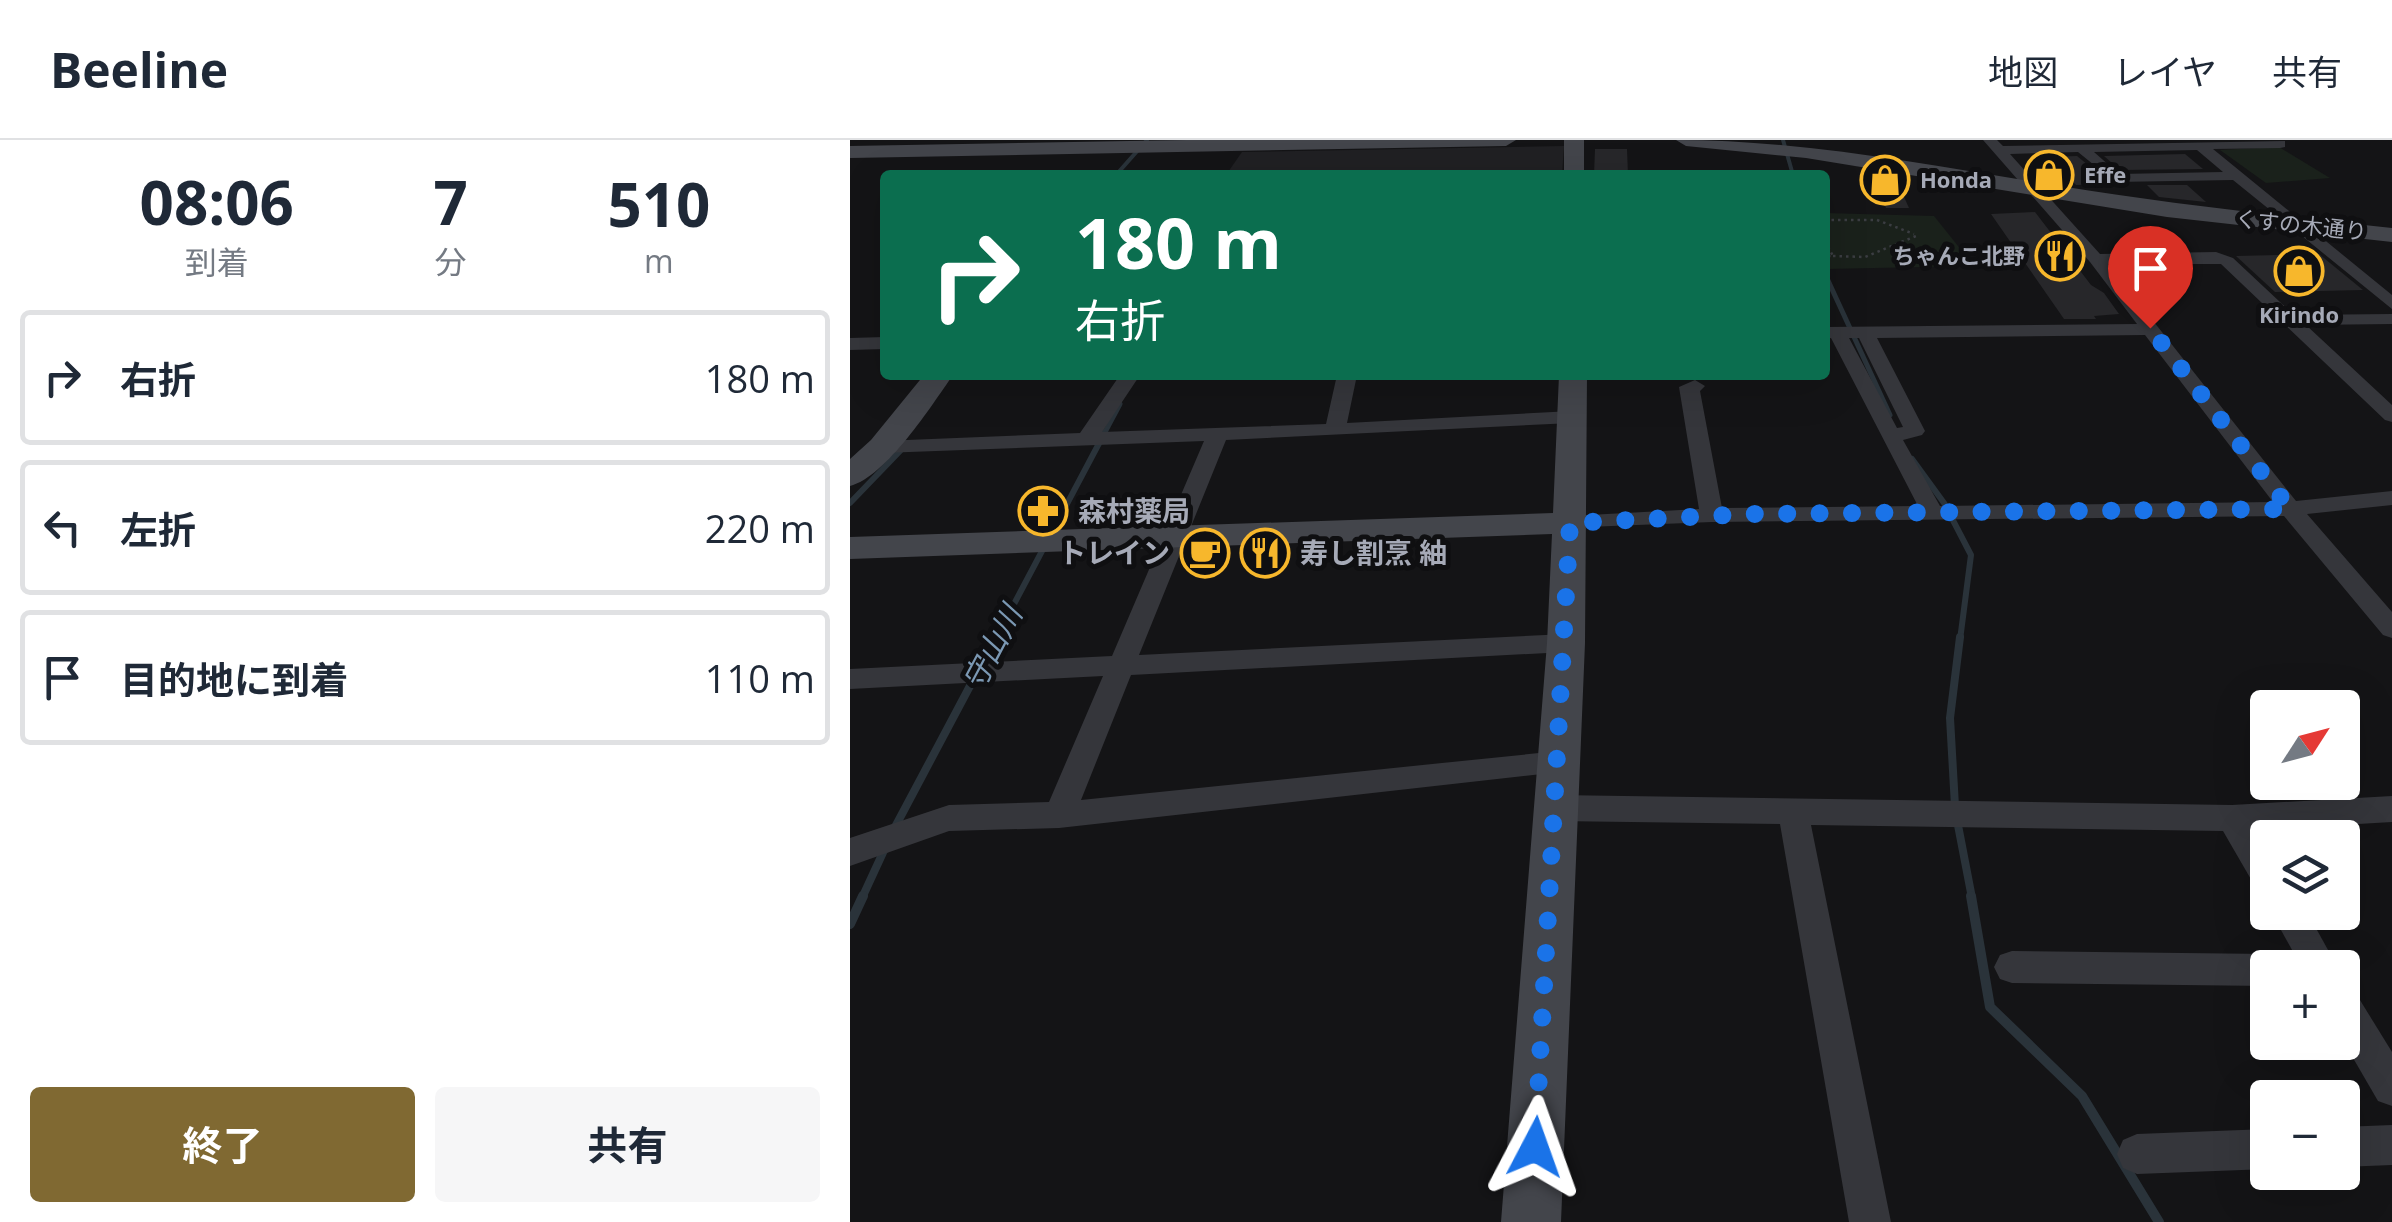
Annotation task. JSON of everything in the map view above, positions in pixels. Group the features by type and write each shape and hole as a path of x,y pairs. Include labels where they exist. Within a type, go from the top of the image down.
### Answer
{"street":[{"path":"850,152 1125,143 1506,140"},
{"path":"1574,140 1574,170"},
{"name":"くすの木通り","path":"1686,140 1767,143 2032,189 2392,235"},
{"path":"1101,170 1125,143"},
{"path":"2198,144 2392,304"},
{"path":"1994,145 2082,150 2280,144"},
{"path":"1994,145 2096,259 2290,509 2392,629"},
{"path":"2082,150 2115,178 2236,176"},
{"path":"2096,259 2216,257 2232,264 2392,416"},
{"path":"2363,280 2392,279"},
{"path":"2291,320 2392,320"},
{"path":"1831,332 2150,328"},
{"path":"1831,332 1867,388 1932,511"},
{"path":"1865,332 1915,431 1890,436"},
{"path":"850,344 880,343"},
{"path":"850,476 882,446 935,380"},
{"path":"1087,439 1127,380"},
{"path":"1334,430 1345,380"},
{"path":"1531,1222 1566,643 1573,380"},
{"path":"1695,386 1689,386 1712,515"},
{"path":"1867,388 1891,386"},
{"path":"882,446 1572,417"},
{"path":"1059,815 1218,434"},
{"path":"850,548 1712,515 2290,509 2392,498"},
{"path":"850,680 1566,643"},
{"path":"852,857 950,818 1558,786 1794,812 2232,818 2392,809"},
{"path":"1794,812 1870,1222"},
{"path":"2232,818 2250,848"},
{"path":"2012,967 2250,970"},
{"path":"2360,1034 2392,1087"},
{"path":"2360,1146 2392,1145"},
{"path":"2138,1154 2250,1151"}],"path":[{"path":"1830,220 1877,220 1914,234 1880,254 1842,259 1830,250"},
{"path":"1894,247 1915,253 1943,252"}],"shaded area":[{"path":"1564,146 1562,170 1229,170 1242,152"},
{"path":"2279,147 2330,178 2266,183 2220,150"},
{"path":"1830,213 1934,216 1974,266 1830,269"}],"building":[{"path":"1595,149 1627,149 1628,170 1594,170"},
{"path":"2185,154 2203,169 2120,170 2104,156"},
{"path":"2077,156 2111,184 2076,185 2049,157"},
{"path":"1874,179 1896,179 1909,208 1886,208"},
{"path":"2147,185 2187,185 2206,202 2159,197"},
{"path":"2035,212 2091,285 2104,293 2119,314 2064,319 1991,214"},
{"path":"2319,254 2363,290 2275,292 2236,256"}],"waterway":[{"name":"守山川","path":"1120,170 1147,140"},
{"path":"1783,140 1792,170"},
{"path":"1830,285 1890,415"},
{"name":"守山川","path":"1104,434 1120,404"},
{"name":"守山川","path":"995,640 1105,432"},
{"name":"守山川","path":"850,503 901,450"},
{"path":"1912,459 1944,503 1971,555 1960,640"},
{"name":"守山川","path":"894,829 996,637"},
{"path":"1955,806 1950,718 1960,637"},
{"path":"1957,820 1972,898"},
{"name":"守山川","path":"862,898 886,846"},
{"name":"守山川","path":"850,924 863,896"},
{"path":"1971,896 1990,1007 2082,1096 2159,1222"}],"place":[{"name":"Effe","path":"2049,175"},
{"name":"Honda","path":"1885,180"},
{"name":"ちゃんこ北野","path":"2060,256"},
{"name":"Kirindo","path":"2299,271"},
{"name":"森村薬局","path":"1043,511"},
{"name":"トレイン","path":"1205,553"},
{"name":"寿し割烹 紬","path":"1265,553"}],"route":[{"path":"1535,1147 1570,523 1748,514 2290,509 2150,328"}]}
